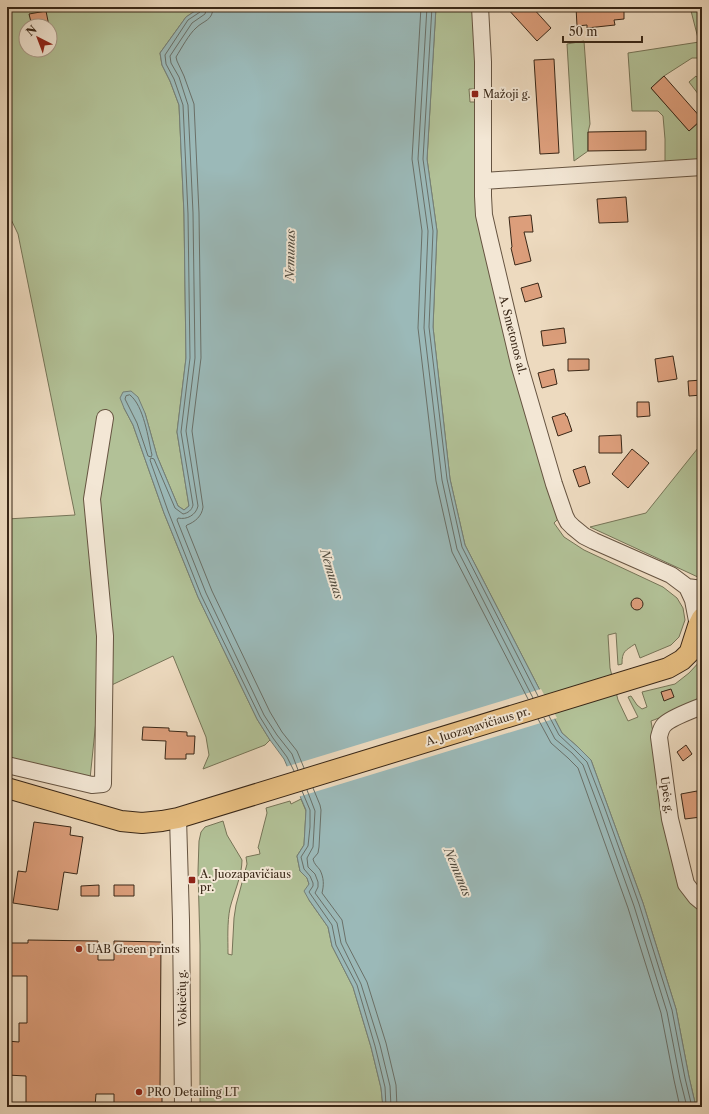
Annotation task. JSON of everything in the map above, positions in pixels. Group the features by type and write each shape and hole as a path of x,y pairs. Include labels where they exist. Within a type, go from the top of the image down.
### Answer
{"main road":[{"name":"A. Juozapavičiaus pr.","path":"7,788 121,821 142,823 178,818 668,668 682,660 698,634"}],"street":[{"name":"A. Smetonos al.","path":"480,7 483,62 484,215 519,364 554,484 565,516 573,527 594,542 671,575 695,588 693,600 698,634"},
{"path":"483,181 702,167"},
{"path":"7,765 92,785 103,784 105,636 92,499 105,418"},
{"name":"Upės g.","path":"702,706 664,724 659,737 670,819 686,884 702,902"},
{"name":"Vokiečių g.","path":"178,818 181,920 183,1107"}],"green space":[{"path":"7,7 205,7 198,9 186,17 160,53 162,65 179,105 184,214 186,358 177,432 189,506 184,510 178,506 157,456 145,413 124,408 133,425 164,513 198,597 257,719 270,740 265,745 203,769 209,755 206,737 173,656 99,691 90,779 7,758 7,519 75,515 18,234 7,211"},
{"path":"436,7 474,7 477,89 469,89 470,102 477,102 476,168 558,519 554,523 564,537 584,550 663,587 677,598 683,608 685,620 679,637 671,645 640,658 635,644 625,652 622,664 618,665 616,633 608,635 610,668 618,700 628,721 638,717 628,697 631,696 637,705 642,709 647,707 642,692 675,684 689,673 702,659 702,702 651,721 667,815 700,905 702,916 702,1107 696,1107 676,1009 643,903 591,760 562,733 465,545 450,479 433,327 437,231 427,159"},
{"path":"690,7 702,7 702,58 692,58 664,76 651,88 689,131 702,120 702,161 665,163 663,116 658,111 632,111 628,53 699,42"},
{"path":"584,41 590,124 588,132 588,151 574,161 567,44"},
{"path":"696,76 702,83 702,99 689,82"},
{"path":"702,443 702,578 590,527 646,513"},
{"path":"301,799 306,811 304,845 297,856 300,871 307,878 309,884 309,900 328,927 332,946 353,987 371,1047 381,1088 383,1107 201,1107 198,871 199,841 201,832 205,827 223,821 227,835 242,860 241,872 228,919 228,954 232,955 234,918 247,864 246,857 260,854 258,848 267,813 266,808 290,801 291,804"}],"water":[{"name":"Nemunas","path":"205,7 436,7 427,159 437,231 433,327 450,479 465,545 562,733 591,760 643,903 676,1009 696,1107 383,1107 381,1088 371,1047 353,987 332,946 328,927 304,891 309,884 307,878 300,871 297,856 304,845 306,810 284,759 257,719 198,597 164,513 133,425 120,398 123,392 131,391 138,397 145,413 157,456 178,506 184,510 189,506 177,432 186,358 184,214 179,105 162,65 160,53 186,17 198,9"}],"pier":[{"path":"541,689 557,718 298,797 285,767"}],"building":[{"path":"506,7 532,7 551,28 537,41"},
{"path":"576,7 624,7 624,19 614,20 615,25 587,28 587,25 577,26"},
{"path":"46,11 47,18 30,18 29,14"},
{"path":"554,59 559,153 540,154 534,60"},
{"path":"664,76 702,119 689,131 651,88"},
{"path":"646,131 646,150 588,151 588,132"},
{"path":"626,197 628,222 599,223 597,199"},
{"path":"531,215 533,232 524,232 531,261 515,265 511,248 509,217"},
{"path":"538,283 542,297 525,302 521,288"},
{"path":"564,328 566,343 543,346 541,331"},
{"path":"673,356 677,379 658,382 655,359"},
{"path":"568,359 589,359 589,370 568,371"},
{"path":"554,369 557,384 542,388 538,373"},
{"path":"702,380 702,395 689,396 688,381"},
{"path":"637,402 649,402 650,416 637,417"},
{"path":"565,413 572,431 558,436 552,417"},
{"path":"621,435 622,453 599,453 599,436"},
{"path":"632,449 649,463 628,488 612,474"},
{"path":"585,466 590,483 579,487 573,470"},
{"path":"639,598 642,599 642,609 635,610 632,609 631,602 632,599"},
{"path":"671,689 674,697 664,701 661,692"},
{"path":"143,727 169,728 169,731 187,732 187,736 195,736 194,754 186,754 186,759 165,759 166,741 142,740"},
{"path":"686,745 692,754 683,761 677,752"},
{"path":"697,791 701,817 685,819 681,794"},
{"path":"34,822 71,827 70,835 83,837 77,874 64,872 58,910 13,903 18,871 26,872"},
{"path":"99,885 99,896 81,896 81,886"},
{"path":"114,885 134,885 134,896 114,896"},
{"path":"28,940 98,941 98,960 114,960 114,941 161,942 160,1092 162,1092 162,1107 114,1107 114,1094 96,1094 95,1107 26,1107 26,1076 7,1075 7,1041 19,1042 19,1023 27,1023 27,976 7,976 7,943 28,943"}],"place":[{"name":"Mažoji g.","path":"475,94"},
{"name":"A. Juozapavičiaus pr.","path":"192,880"},
{"name":"UAB Green prints","path":"79,949"},
{"name":"PRO Detailing LT","path":"139,1092"}]}
